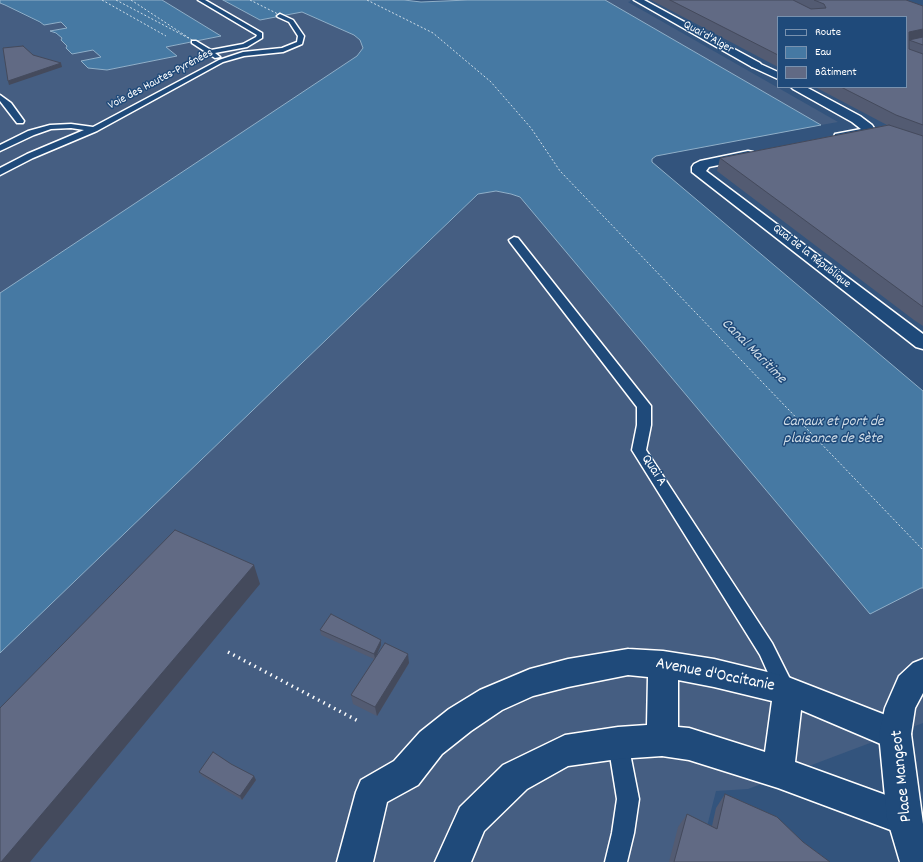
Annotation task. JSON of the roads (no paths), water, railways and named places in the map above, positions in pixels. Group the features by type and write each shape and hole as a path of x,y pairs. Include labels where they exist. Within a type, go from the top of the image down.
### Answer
{"street":[{"name":"Quai d'Alger","path":"638,0 777,75"},
{"path":"756,64 773,62"},
{"path":"799,88 856,119 868,128 884,131"},
{"path":"828,140 862,133 867,131 868,128"},
{"name":"Quai de la République","path":"764,152 705,164 698,167 699,172 923,343"},
{"name":"Avenue d'Occitanie","path":"355,862 373,792 406,773 431,743 460,720 491,700 530,683 568,673 628,662 663,664 714,673 787,690 895,734"},
{"path":"662,740 663,664"},
{"name":"Place Mangeot","path":"918,862 914,822 895,734 900,708 910,686 923,673"},
{"path":"778,772 787,690"},
{"path":"453,862 472,819 515,777 565,752 618,743 662,740 689,744 778,772 914,822"}],"lane":[{"path":"201,0 260,34 259,38 245,46 210,52"},
{"name":"Voie des Hautes-Pyrénées","path":"0,172 30,156 94,129 221,61 243,54 283,50 300,44 301,36 291,22 280,16"},
{"path":"194,42 221,61"},
{"path":"0,97 20,121"},
{"path":"0,148 26,135 50,127 71,126 94,129"},
{"name":"Quai A","path":"514,240 644,406 644,425 639,450 766,649 787,690"},
{"path":"616,862 623,833 628,799 618,743"}],"water":[{"path":"0,0 162,0 221,36 166,47 177,56 107,70 88,68 81,61 101,57 93,50 72,54 61,40 62,38 56,33 50,31 67,28 61,22 44,25 0,3"},
{"path":"223,0 404,0 421,2 468,0 605,0 821,125 656,156 652,159 652,162 923,391 923,588 870,614 520,197 496,191 478,194 0,653 0,293 357,56 363,48 360,40 354,35 302,12 260,20"}],"water label":[{"name":"Canal Maritime","path":"753,352"},
{"name":"Canaux et port de plaisance de Sète","path":"833,432"}]}
